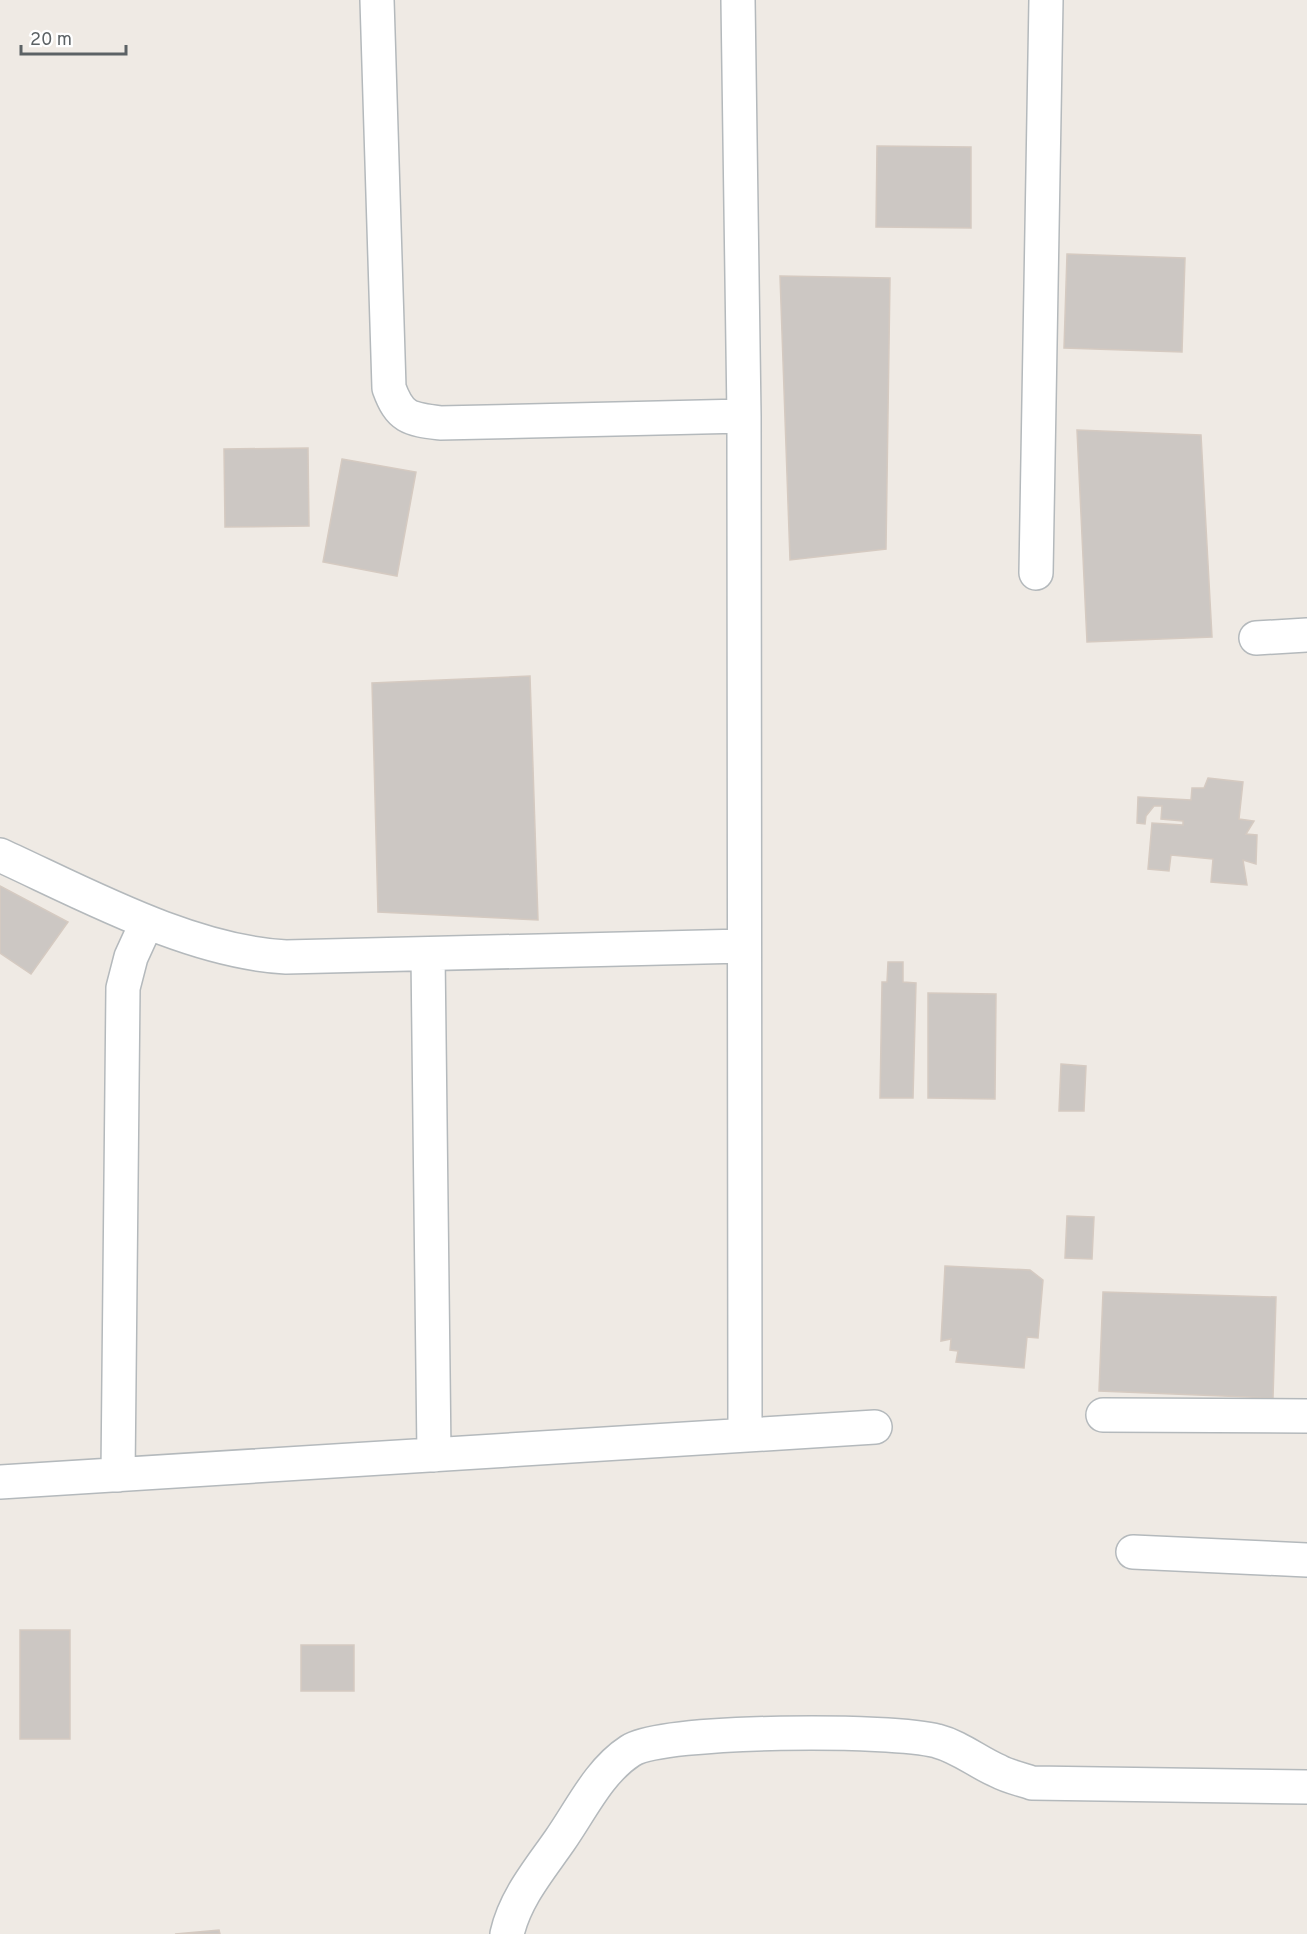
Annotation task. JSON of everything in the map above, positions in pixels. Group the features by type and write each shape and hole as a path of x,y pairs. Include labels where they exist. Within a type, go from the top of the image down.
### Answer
{"street":[{"path":"377,0 389,388 396,408 412,420 440,423 744,416"},
{"path":"738,0 744,416 745,1435"},
{"path":"1036,573 1046,0"},
{"path":"1256,638 1307,635"},
{"path":"0,855 147,922 252,956 744,946"},
{"path":"118,1475 123,988 131,957 147,922"},
{"path":"428,954 434,1455"},
{"path":"1103,1415 1307,1416"},
{"path":"0,1482 875,1427"},
{"path":"1133,1552 1307,1560"},
{"path":"507,1934 521,1896 606,1772 632,1750 663,1740 720,1735 895,1735 936,1740 965,1751 998,1772 1032,1783 1307,1787"}],"building":[{"path":"877,146 971,147 971,228 876,227"},
{"path":"1067,254 1185,258 1182,352 1064,348"},
{"path":"780,276 890,278 886,549 790,560"},
{"path":"1077,430 1201,435 1212,637 1087,642"},
{"path":"308,448 309,526 225,527 224,449"},
{"path":"342,459 416,472 397,576 323,562"},
{"path":"530,676 538,920 378,912 372,683"},
{"path":"1208,778 1243,782 1239,819 1254,821 1246,834 1257,835 1256,864 1243,860 1247,885 1211,882 1213,859 1171,855 1169,871 1148,869 1152,823 1183,825 1183,821 1161,819 1162,806 1154,806 1146,816 1145,824 1137,823 1138,797 1191,800 1192,788 1204,788"},
{"path":"0,886 68,922 31,974 0,953"},
{"path":"888,962 903,962 903,982 916,983 913,1098 880,1098 882,982 887,982"},
{"path":"928,993 996,994 995,1099 928,1098"},
{"path":"1061,1064 1086,1066 1084,1111 1059,1111"},
{"path":"1067,1216 1094,1217 1092,1259 1065,1258"},
{"path":"945,1266 1030,1270 1043,1280 1038,1338 1027,1337 1024,1368 956,1362 958,1351 950,1350 951,1339 941,1341"},
{"path":"1103,1292 1276,1297 1273,1398 1099,1391"},
{"path":"20,1630 70,1630 70,1739 20,1739"},
{"path":"301,1645 354,1645 354,1691 301,1691"},
{"path":"219,1930 220,1934 175,1934"}]}
